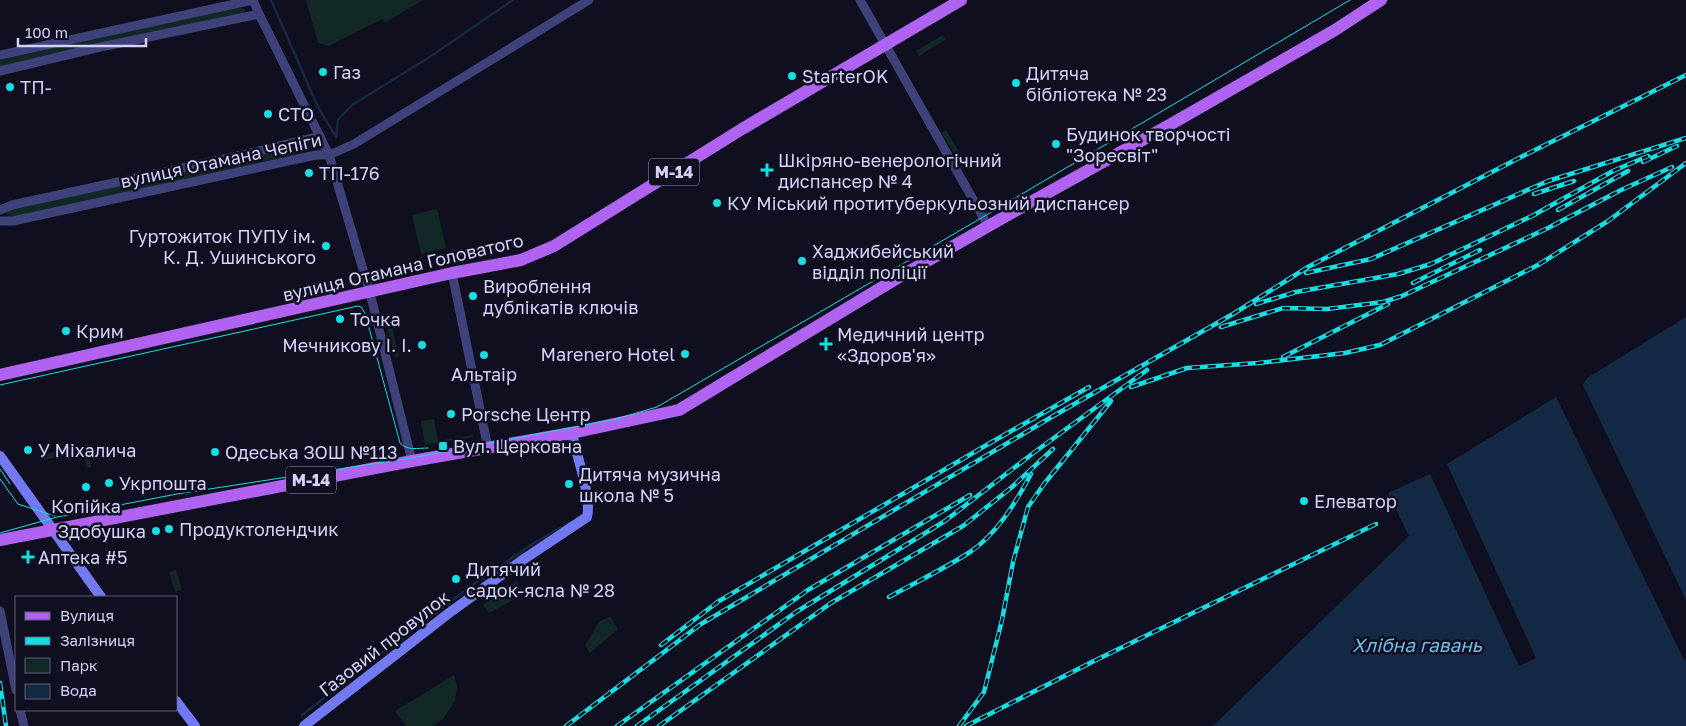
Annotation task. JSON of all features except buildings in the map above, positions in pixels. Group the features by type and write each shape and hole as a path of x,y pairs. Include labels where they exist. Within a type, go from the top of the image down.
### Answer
{"main road":[{"name":"вулиця Отамана Головатого","path":"0,375 452,273 521,260 554,246 742,130 961,0"},
{"name":"М-14","path":"0,540 412,461 572,433 679,410 894,280 1173,123 1334,30 1381,0"}],"street":[{"path":"0,55 253,0 329,155 370,293 412,461"},
{"name":"вулиця Отамана Чепіги","path":"0,220 13,221 316,155 329,155 354,144 589,0"},
{"path":"860,0 988,226"},
{"path":"0,71 96,48 259,14"},
{"name":"вулиця Отамана Чепіги","path":"0,210 12,205 320,136"},
{"path":"452,273 488,448"},
{"name":"Газовий провулок","path":"304,726 449,613 521,561 587,517 586,495 572,433"},
{"path":"0,456 100,596"},
{"path":"0,611 15,685"},
{"path":"178,704 195,726"},
{"path":"20,711 24,726"}],"green space":[{"path":"306,0 423,0 385,23 382,19 329,46 318,43"},
{"path":"238,7 245,9 245,11 241,14 0,68 0,60"},
{"path":"943,35 945,40 919,56 916,51"},
{"path":"946,130 964,161 960,164 942,133"},
{"path":"307,142 309,150 306,152 23,216 12,218 8,217 7,213 11,208"},
{"path":"437,209 446,248 421,254 412,215"},
{"path":"389,313 399,357 395,358 384,315"},
{"path":"434,419 438,441 474,435 474,437 425,445 421,421"},
{"path":"88,446 91,467 87,468 83,452 43,460 41,455"},
{"path":"176,570 182,590 175,592 169,572"},
{"path":"517,581 524,594 489,613 483,605"},
{"path":"610,616 618,629 590,653 585,646 599,622"},
{"path":"454,675 457,686 455,701 443,719 433,726 406,726 395,711"}],"water":[{"path":"1686,317 1686,600 1583,385 1587,378"},
{"name":"Хлібна гавань","path":"1556,397 1684,660 1686,659 1686,726 1213,726 1409,536 1388,493 1430,474 1519,666 1536,658 1447,464"}],"waterway":[{"path":"271,0 318,107 336,137 338,120 352,105 428,58 513,0"},
{"path":"302,715 471,586 534,543 572,521"}],"tram line":[{"path":"0,533 57,517 177,494 411,458 616,419 657,407 1350,0"},
{"path":"0,385 358,306 365,313 400,443 409,448 428,448"},
{"path":"0,469 10,484"},
{"path":"0,479 18,504 55,516"}],"railway":[{"path":"566,726 701,624 1055,415 1233,314 1308,267 1521,157 1686,75"},
{"path":"1306,273 1371,259 1548,181 1686,138"},
{"path":"1643,162 1677,146"},
{"path":"1256,304 1296,292 1398,274 1431,264 1532,216 1613,171 1648,156"},
{"path":"1131,387 1187,368 1258,363 1345,353 1380,345 1538,265 1608,221 1686,163"},
{"path":"1221,327 1283,308 1327,309 1383,302 1402,296 1548,228 1621,190 1672,167"},
{"path":"1558,210 1628,171"},
{"path":"1534,194 1574,181"},
{"path":"1413,283 1480,250"},
{"path":"1283,357 1388,304"},
{"path":"637,726 796,612 945,521 1032,454 1147,370"},
{"path":"661,645 719,601 1089,387"},
{"path":"959,726 984,692 1002,620 1013,562 1028,507 1044,484 1111,401"},
{"path":"659,726 831,603 963,526 1012,487 1053,449"},
{"path":"889,597 950,564 980,545 1005,517 1031,474"},
{"path":"617,726 808,590 970,495"},
{"path":"966,726 1094,661 1376,524"},
{"path":"0,683 6,726"}],"place":[{"name":"Газ","path":"323,72"},
{"name":"StarterOK","path":"792,76"},
{"name":"Дитяча бібліотека № 23","path":"1016,83"},
{"name":"ТП-","path":"10,87"},
{"name":"СТО","path":"268,114"},
{"name":"Будинок творчості \"Зоресвіт\"","path":"1056,144"},
{"name":"Шкіряно-венерологічний диспансер № 4","path":"767,170"},
{"name":"ТП-176","path":"309,173"},
{"name":"КУ Міський протитуберкульозний диспансер","path":"717,203"},
{"name":"Гуртожиток ПУПУ ім. К. Д. Ушинського","path":"326,246"},
{"name":"Хаджибейський відділ поліції","path":"802,261"},
{"name":"Вироблення дублікатів ключів","path":"473,296"},
{"name":"Точка","path":"340,319"},
{"name":"Крим","path":"66,331"},
{"name":"Медичний центр «Здоров'я»","path":"826,344"},
{"name":"Мечникову І. І.","path":"422,345"},
{"name":"Marenero Hotel","path":"685,354"},
{"name":"Альтаір","path":"484,355"},
{"name":"Porsche Центр","path":"451,414"},
{"name":"Вул. Церковна","path":"443,446"},
{"name":"У Міхалича","path":"28,450"},
{"name":"Одеська ЗОШ №113","path":"215,452"},
{"name":"Укрпошта","path":"109,483"},
{"name":"Дитяча музична школа № 5","path":"569,484"},
{"name":"Копійка","path":"86,487"},
{"name":"Елеватор","path":"1304,501"},
{"name":"Продуктолендчик","path":"169,529"},
{"name":"Здобушка","path":"156,531"},
{"name":"Аптека #5","path":"28,557"},
{"name":"Дитячий садок-ясла № 28","path":"456,579"}]}
